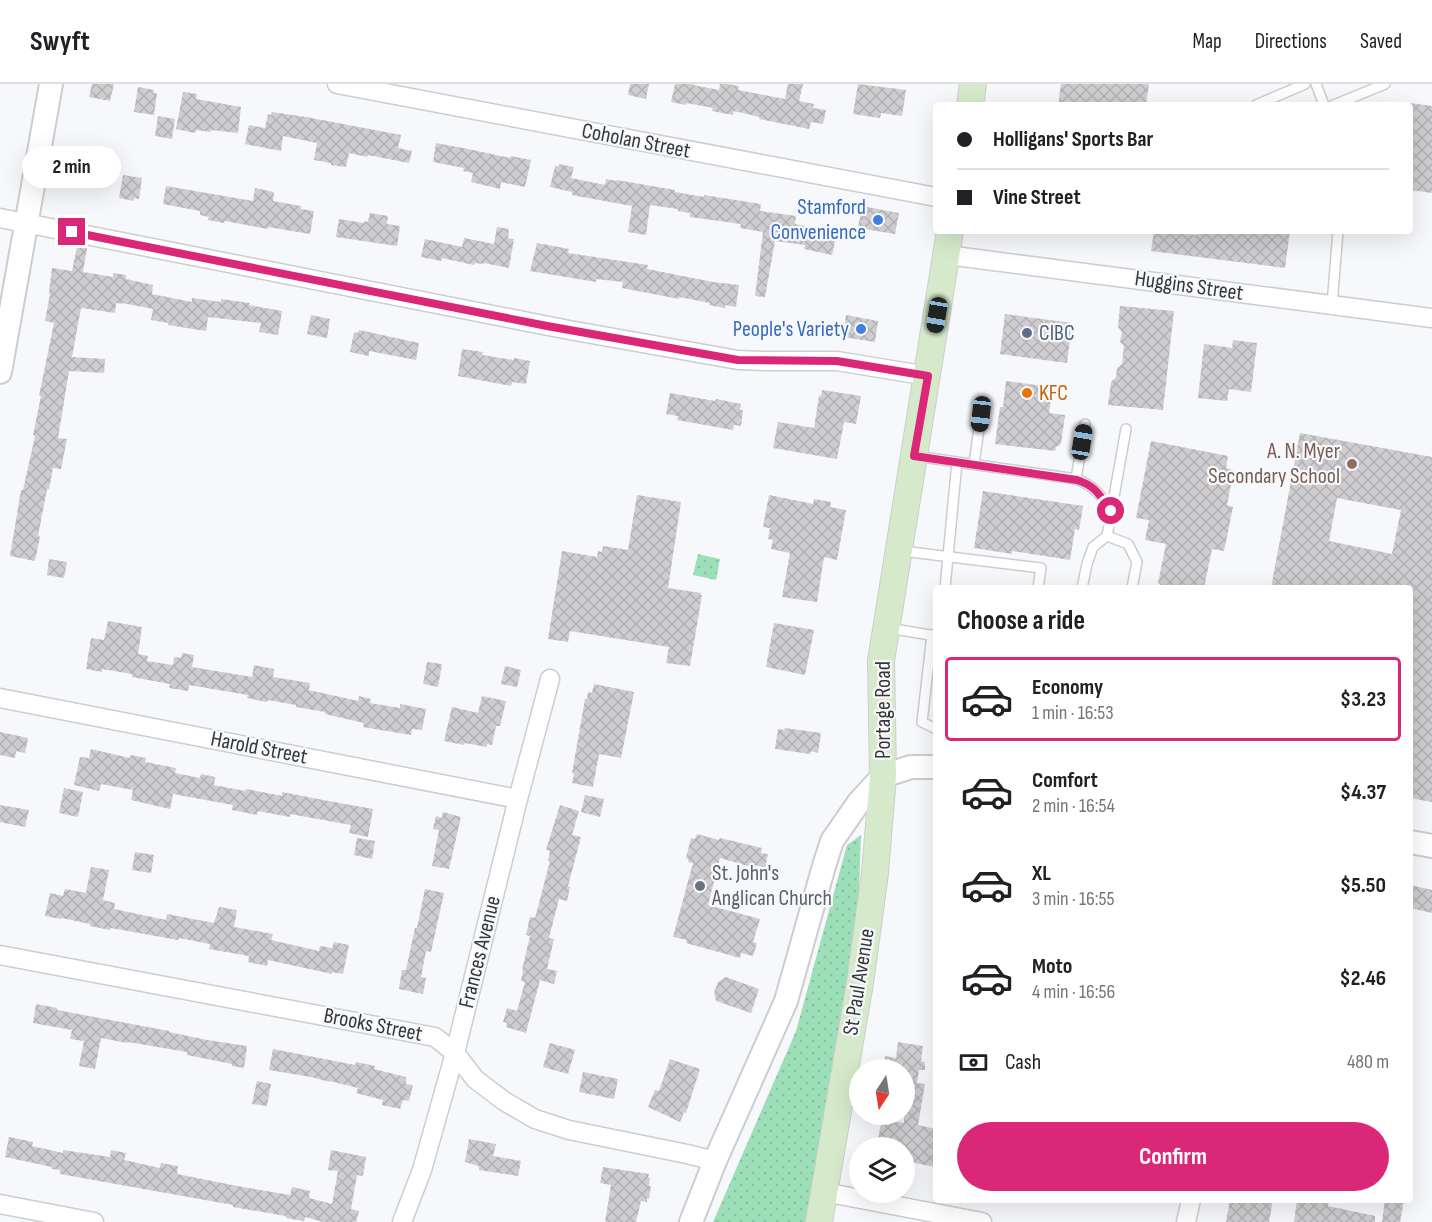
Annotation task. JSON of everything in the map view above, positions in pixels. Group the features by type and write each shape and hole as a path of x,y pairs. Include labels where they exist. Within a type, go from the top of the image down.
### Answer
{"main road":[{"path":"970,102 973,84"},
{"name":"Portage Road","path":"883,776 881,661 949,243"},
{"name":"St Paul Avenue","path":"819,1222 860,983 875,873 883,776"}],"street":[{"path":"0,372 51,84"},
{"name":"Coholan Street","path":"337,84 933,196"},
{"path":"0,218 569,330 738,360 837,361 928,376"},
{"name":"Huggins Street","path":"949,243 1332,305 1432,318"},
{"name":"Frances Avenue","path":"402,1222 422,1170 455,1053 550,679"},
{"name":"Harold Street","path":"0,698 518,799"},
{"path":"883,776 911,767 933,767"},
{"name":"Portage Road","path":"691,1222 715,1161 786,1001 832,841 859,802 883,776"},
{"path":"1413,843 1432,846"},
{"name":"Brooks Street","path":"0,955 435,1037 455,1053 475,1079 504,1101 535,1119 569,1130 715,1161"},
{"path":"824,1192 982,1222"},
{"path":"1186,1222 1190,1203"},
{"path":"0,1204 94,1222"}],"lane":[{"path":"1263,102 1305,84"},
{"path":"1316,84 1323,102"},
{"path":"1341,102 1384,84"},
{"path":"1332,305 1338,234"},
{"path":"974,464 981,414"},
{"path":"1077,480 1085,424"},
{"path":"1083,585 1087,564 1094,547 1107,536 1126,429"},
{"path":"914,456 1088,483 1111,511"},
{"path":"945,585 957,462"},
{"path":"1107,536 1128,544 1137,562 1133,585"},
{"path":"899,550 1041,568 1038,585"},
{"path":"887,628 933,636"},
{"path":"933,643 922,722 933,728"}],"green space":[{"path":"698,554 720,559 716,580 693,575"},
{"path":"861,835 857,941 808,1222 713,1222 796,1031 847,845"}],"building":[{"path":"92,84 114,84 110,101 89,97"},
{"path":"630,84 649,84 646,99 628,95"},
{"path":"675,84 694,84 719,90 720,84 727,84 739,86 738,90 785,99 788,84 803,84 799,101 814,104 813,108 826,110 823,124 811,122 809,129 759,119 760,117 734,111 733,115 712,111 713,108 671,102"},
{"path":"858,84 906,90 902,116 881,113 880,118 853,114"},
{"path":"1061,84 1149,84 1146,102 1058,102"},
{"path":"138,87 154,90 153,93 157,93 154,115 134,112"},
{"path":"183,92 197,94 196,99 241,107 238,133 196,130 195,133 176,129"},
{"path":"1413,103 1432,106 1432,193 1413,190"},
{"path":"272,112 401,135 398,148 412,151 409,163 349,153 346,167 331,165 331,163 314,160 317,143 283,136 281,151 245,144 249,125 265,128 268,114 271,115"},
{"path":"158,116 175,119 172,139 155,136"},
{"path":"436,143 531,160 525,187 501,182 500,189 471,182 473,173 463,171 464,168 433,162"},
{"path":"63,161 89,165 85,187 59,184"},
{"path":"559,164 574,167 571,178 605,185 606,179 617,180 704,197 704,195 761,204 760,211 796,216 795,224 826,230 825,234 836,237 832,255 804,249 805,245 775,241 765,297 755,296 763,232 740,228 741,224 690,217 690,213 678,211 678,209 650,205 646,235 628,232 632,206 572,195 572,192 550,187 555,166"},
{"path":"123,175 142,178 139,199 134,198 134,201 119,198"},
{"path":"166,186 253,201 255,188 274,192 273,201 314,211 310,234 208,220 209,217 200,215 200,211 163,204"},
{"name":"Stamford Convenience","path":"862,206 899,213 895,234 858,228"},
{"path":"370,213 388,216 387,224 400,226 397,246 336,237 339,219 364,223 368,222"},
{"path":"497,227 509,229 508,238 514,239 509,268 484,263 474,265 442,258 441,261 421,257 425,239 462,247 464,238 494,244"},
{"path":"1154,234 1290,234 1285,268 1151,251"},
{"path":"537,243 569,249 568,253 648,265 647,269 739,285 736,307 725,305 725,308 709,305 710,303 622,288 623,282 596,279 596,282 530,271"},
{"path":"77,247 87,248 83,272 113,277 113,273 126,275 126,279 153,285 152,294 192,302 192,298 221,302 221,299 282,311 278,335 259,332 261,323 208,317 206,331 168,325 169,323 151,320 153,309 122,303 116,303 115,313 81,308 72,357 105,359 104,373 69,371 58,438 67,439 61,469 53,468 49,489 47,489 35,561 10,556 21,490 23,490 35,436 33,435 41,396 39,396 54,323 45,321 52,268 72,271"},
{"path":"1120,306 1174,311 1163,410 1108,405 1111,382 1116,377 1117,368 1122,364 1124,346 1120,342 1122,332 1118,327"},
{"path":"1005,314 1072,323 1067,363 1000,354"},
{"path":"311,315 330,319 327,338 307,334"},
{"name":"People's Variety","path":"846,315 878,321 875,342 843,337"},
{"path":"359,330 419,343 416,360 369,351 369,356 350,352 354,332 358,333"},
{"path":"1233,340 1257,343 1251,392 1229,389 1227,401 1198,398 1204,344 1232,348"},
{"path":"462,349 483,352 482,355 530,361 526,384 512,382 511,386 458,376"},
{"path":"1006,381 1050,387 1049,413 1065,415 1061,444 1056,447 1055,451 995,444"},
{"path":"822,390 861,396 856,424 844,422 837,459 773,448 778,422 814,428"},
{"path":"670,393 741,404 740,410 743,410 741,426 734,425 733,430 677,420 678,416 666,414"},
{"path":"1300,433 1432,457 1432,802 1413,799 1413,585 1272,585","holes":["1337,498 1401,510 1392,554 1329,541"]},
{"path":"1151,441 1228,456 1226,468 1234,470 1227,505 1233,507 1224,551 1212,549 1205,585 1160,585 1158,583 1166,544 1145,540 1149,520 1136,518"},
{"path":"983,491 1083,506 1079,530 1075,529 1070,560 974,548"},
{"path":"637,495 681,502 668,588 702,595 690,666 666,663 669,647 570,631 568,642 548,639 562,551 597,557 598,551 602,552 603,546 628,550"},
{"path":"769,495 813,504 814,499 831,502 830,507 846,510 837,560 824,557 817,602 782,597 790,553 771,549 773,540 768,539 770,528 763,527"},
{"path":"49,559 67,562 64,578 47,575"},
{"path":"108,621 142,627 138,654 148,656 147,661 173,665 174,657 181,658 182,653 194,655 192,667 252,677 254,665 274,669 273,677 310,683 309,690 358,701 359,696 371,699 370,703 400,708 400,704 426,709 422,730 412,729 411,735 363,727 364,723 296,707 296,705 268,700 267,702 247,698 248,695 189,685 188,691 169,688 170,684 132,677 132,674 86,669 91,638 104,640"},
{"path":"774,623 814,630 805,675 766,667"},
{"path":"427,662 442,664 438,687 423,684"},
{"path":"505,666 521,670 517,687 501,684"},
{"path":"594,684 634,692 621,758 599,754 593,787 572,783 574,774 572,773 585,699 587,699 588,692 592,693"},
{"path":"482,696 506,701 500,726 496,726 492,745 487,744 487,747 444,741 452,707 478,713"},
{"path":"785,728 821,733 818,753 775,749 778,729 784,730"},
{"path":"0,732 28,738 25,753 16,751 15,758 0,755"},
{"path":"91,749 130,758 131,755 146,758 145,762 176,768 175,773 200,778 201,774 215,777 214,785 282,796 282,792 373,809 368,837 349,833 351,825 290,814 290,817 258,811 257,815 232,810 233,805 173,794 170,809 131,800 133,790 101,784 99,791 74,785 80,757 89,758"},
{"path":"64,788 83,792 78,817 59,813"},
{"path":"585,795 604,799 600,817 581,812"},
{"path":"0,805 29,810 25,827 0,822"},
{"path":"560,805 579,811 572,835 581,837 568,886 570,887 567,901 559,899 549,938 554,939 547,969 557,971 554,984 540,980 526,1033 506,1027 507,1023 503,1022 507,1008 517,1011 525,982 521,981 522,970 530,936 526,935 530,917 535,918 550,861 548,861 550,851 546,850"},
{"path":"443,812 461,817 449,869 432,866 439,830 433,829 436,816 442,818"},
{"name":"St. John's Anglican Church","path":"697,834 762,848 761,853 768,854 765,868 756,865 755,868 720,858 708,905 760,919 753,942 757,943 753,956 741,953 740,958 686,943 687,940 673,937 693,863 688,862 689,859 686,858 691,838 695,839"},
{"path":"357,838 375,841 372,859 354,855"},
{"path":"135,852 154,855 151,873 132,870"},
{"path":"91,867 109,870 103,900 115,903 114,909 166,920 167,914 214,923 219,907 237,910 234,927 273,934 271,940 319,951 320,946 332,948 334,942 349,945 343,974 332,972 332,974 268,960 267,966 248,962 249,956 209,949 210,944 111,928 110,930 45,916 50,893 63,896 65,889 86,893"},
{"path":"1413,886 1432,890 1432,913 1413,909"},
{"path":"425,889 444,893 431,952 426,951 421,977 426,978 423,994 399,989 402,970 406,970 415,928 417,928"},
{"path":"726,977 759,989 751,1013 716,1001 714,993 718,982"},
{"path":"36,1004 207,1040 247,1046 244,1068 187,1055 187,1052 101,1038 95,1069 79,1066 84,1041 70,1039 72,1030 33,1023"},
{"path":"898,1042 923,1046 921,1061 925,1062 925,1070 919,1070 917,1083 925,1084 918,1125 933,1128 933,1166 915,1163 915,1137 878,1137 881,1125 915,1125 915,1059 885,1059 885,1056 896,1058"},
{"path":"550,1043 575,1050 568,1074 543,1067"},
{"path":"273,1049 355,1065 356,1062 375,1066 374,1069 406,1077 406,1084 413,1085 409,1101 403,1100 400,1109 382,1105 383,1100 356,1093 358,1088 269,1070"},
{"path":"670,1059 700,1069 686,1113 684,1112 680,1122 648,1107 655,1090 659,1091"},
{"path":"583,1072 618,1079 614,1099 579,1092"},
{"path":"257,1081 271,1084 267,1106 252,1104"},
{"path":"9,1137 33,1142 32,1146 63,1153 63,1150 110,1157 111,1150 126,1153 124,1160 160,1168 161,1163 178,1166 177,1174 237,1186 290,1195 292,1187 310,1191 309,1198 332,1204 338,1171 328,1170 331,1150 366,1157 363,1176 357,1175 351,1209 359,1211 356,1222 323,1222 305,1217 304,1221 233,1207 233,1205 60,1174 60,1170 52,1169 52,1167 5,1157"},
{"path":"469,1139 496,1144 493,1156 521,1161 518,1176 479,1170 479,1166 465,1162"},
{"path":"603,1167 649,1174 649,1186 651,1186 649,1199 647,1198 647,1202 641,1201 636,1222 605,1222 611,1185 600,1183"},
{"path":"1229,1203 1272,1203 1269,1222 1226,1222"},
{"path":"1297,1203 1328,1203 1328,1206 1375,1216 1375,1222 1294,1222"},
{"path":"1385,1203 1403,1203 1400,1222 1382,1222"}],"place":[{"name":"Stamford Convenience","path":"878,220"},
{"name":"People's Variety","path":"861,329"},
{"name":"CIBC","path":"1027,333"},
{"name":"KFC","path":"1027,393"},
{"name":"A. N. Myer Secondary School","path":"1352,464"},
{"name":"St. John's Anglican Church","path":"700,886"}],"route":[{"path":"72,232 547,326 738,360 837,361 928,376 914,456 1088,483 1111,511"}]}
